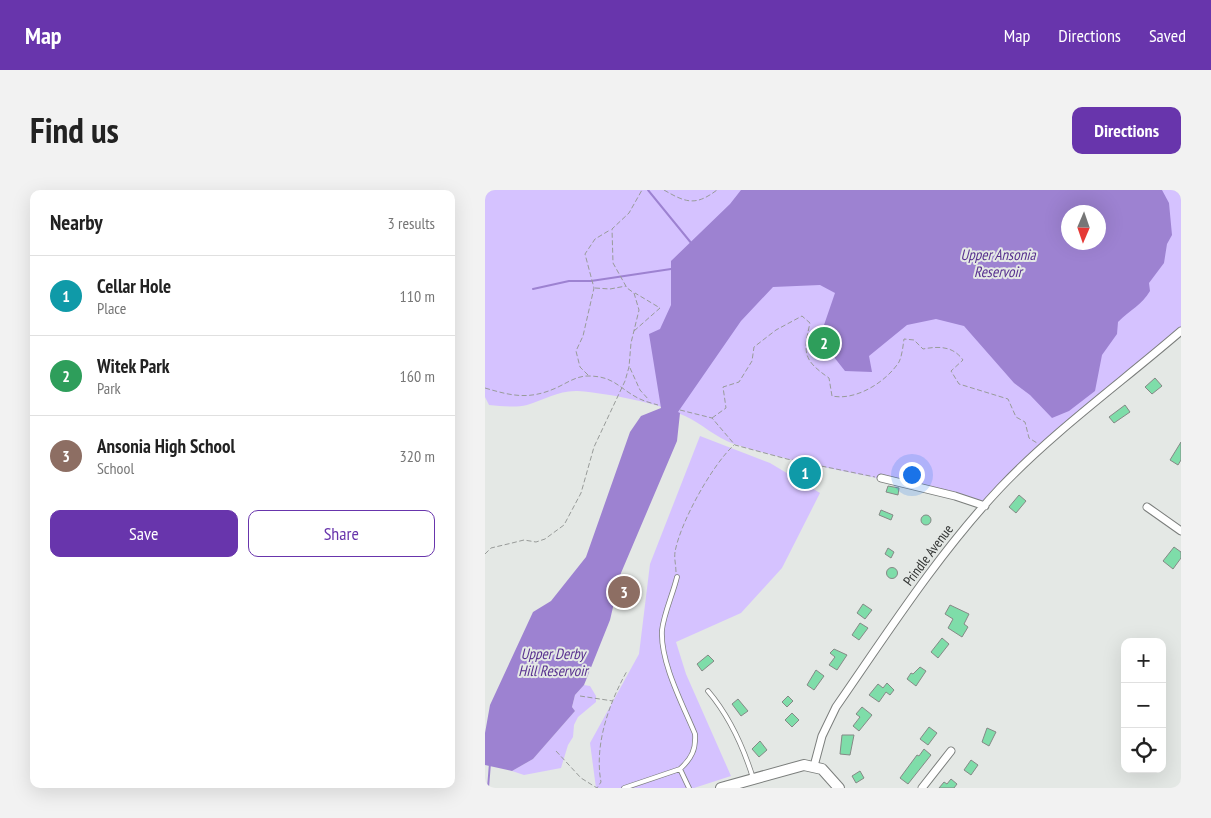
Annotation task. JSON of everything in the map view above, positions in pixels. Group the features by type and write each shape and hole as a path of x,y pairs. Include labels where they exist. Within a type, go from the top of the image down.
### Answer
{"main road":[{"path":"721,788 797,766 814,766 829,775 839,788"}],"street":[{"name":"Prindle Avenue","path":"814,766 821,736 836,707 946,553 985,506 1001,488 1045,447 1181,331"},
{"path":"881,478 955,496 985,506"},
{"path":"1147,507 1181,531"},
{"path":"922,788 951,751"}],"lane":[{"path":"624,788 681,769 693,754 696,744 695,734 671,674 664,648 663,630 677,577"},
{"path":"708,691 721,707 743,748 753,778"},
{"path":"681,769 689,788"}],"path":[{"path":"589,376 580,367 576,351 583,336 594,288 585,254 595,240 629,213 642,190"},
{"path":"664,190 680,199 693,202 705,199 717,190"},
{"path":"611,229 613,263 619,275 626,286 634,293 660,308 633,331"},
{"path":"594,288 626,286"},
{"path":"485,554 491,548 512,542 524,540 536,542 545,539 564,525 581,493 594,447 629,367 633,331 639,310 634,293"},
{"path":"713,418 726,408 723,387 739,382 752,361 754,347 776,330 802,316 810,323 805,346 811,365 829,378 832,396 843,398 874,387 899,361 904,339 914,340 923,349 940,346 958,353 963,360 951,371 959,384 1008,399 1016,417 1025,422 1029,438 1045,447"},
{"path":"485,388 521,398 554,389 579,377 589,376 610,380 622,386 637,398 658,405 649,401 629,367"},
{"path":"680,410 713,418 735,445 787,459 881,478"},
{"path":"677,577 674,555 679,533 721,458 735,445"},
{"path":"556,750 581,778 597,788 601,782 598,765 599,746 613,702 627,671"},
{"path":"580,696 613,702"}],"shaded area":[{"path":"485,190 1178,190 1181,195 1181,327 1059,432 984,504 953,495 796,461 734,444 685,416 633,399 591,392 571,391 522,406 489,405 485,397"},
{"path":"700,436 770,463 820,493 782,568 741,613 676,642 686,674 731,776 694,788 596,788 590,743 639,654 650,564"},
{"path":"584,685 590,686 596,696 596,702 578,717 574,725 573,737 568,745 561,768 524,775 512,771 533,759 575,711 572,707 575,695"}],"water":[{"name":"Upper Ansonia Reservoir","path":"741,190 1162,190 1169,203 1172,235 1167,244 1164,263 1149,283 1150,291 1147,296 1118,322 1117,334 1102,355 1095,391 1069,411 1052,418 1030,395 1014,383 964,326 936,319 907,325 869,356 872,372 845,371 826,347 824,325 835,293 820,285 773,287 741,321 678,412 680,413 677,441 621,573 610,620 584,685 575,695 572,707 575,711 533,759 512,771 485,765 485,733 490,705 533,612 551,601 586,557 630,432 641,416 661,408 649,334 660,329 671,305 671,261 730,204"}],"building":[{"path":"1155,378 1162,386 1152,394 1145,387"},
{"path":"1125,405 1130,412 1114,423 1109,417"},
{"path":"1181,442 1181,460 1178,465 1170,460"},
{"path":"801,467 812,471 810,479 798,476"},
{"path":"888,486 899,488 898,495 886,492"},
{"path":"1019,495 1026,501 1016,513 1009,507"},
{"path":"881,510 893,515 891,520 879,515"},
{"path":"924,515 928,515 931,520 930,524 924,525 921,522 921,518"},
{"path":"1174,547 1181,552 1181,558 1173,569 1163,561"},
{"path":"888,548 894,552 891,558 885,554"},
{"path":"890,568 894,568 897,573 896,577 890,578 887,575 887,571"},
{"path":"863,604 872,610 865,619 857,613"},
{"path":"950,605 969,614 964,624 968,627 962,637 948,628 953,619 945,614"},
{"path":"860,623 868,628 859,640 852,635"},
{"path":"942,638 949,644 938,658 931,652"},
{"path":"834,649 847,655 837,670 829,665 835,657 830,653"},
{"path":"708,655 714,661 702,671 697,664"},
{"path":"920,667 926,671 916,686 907,679 911,673 913,674"},
{"path":"816,670 824,676 814,690 807,685"},
{"path":"887,683 894,690 890,695 886,692 879,702 869,695 878,684 883,688"},
{"path":"788,696 793,701 787,707 782,702"},
{"path":"738,699 748,711 741,716 732,704"},
{"path":"862,707 872,715 859,731 853,726 860,717 856,714"},
{"path":"792,713 799,720 792,727 785,720"},
{"path":"929,727 937,733 928,745 920,739"},
{"path":"987,728 996,732 989,746 982,742"},
{"path":"842,735 854,735 850,755 840,754"},
{"path":"760,741 767,750 759,757 752,749"},
{"path":"924,749 931,755 908,784 900,778 917,755 919,756"},
{"path":"971,760 978,765 971,775 964,770"},
{"path":"860,771 864,778 856,783 852,776"},
{"path":"951,779 957,784 954,788 939,788 944,782 947,784"}],"waterway":[{"path":"648,190 692,244"},
{"path":"533,289 569,281 591,281 671,269"},
{"path":"488,788 490,763"}],"place":[{"name":"Witek Park","path":"824,343"},
{"name":"Cellar Hole","path":"805,473"},
{"name":"Ansonia High School","path":"624,592"}],"water label":[{"name":"Upper Derby Hill Reservoir","path":"553,662"}]}
